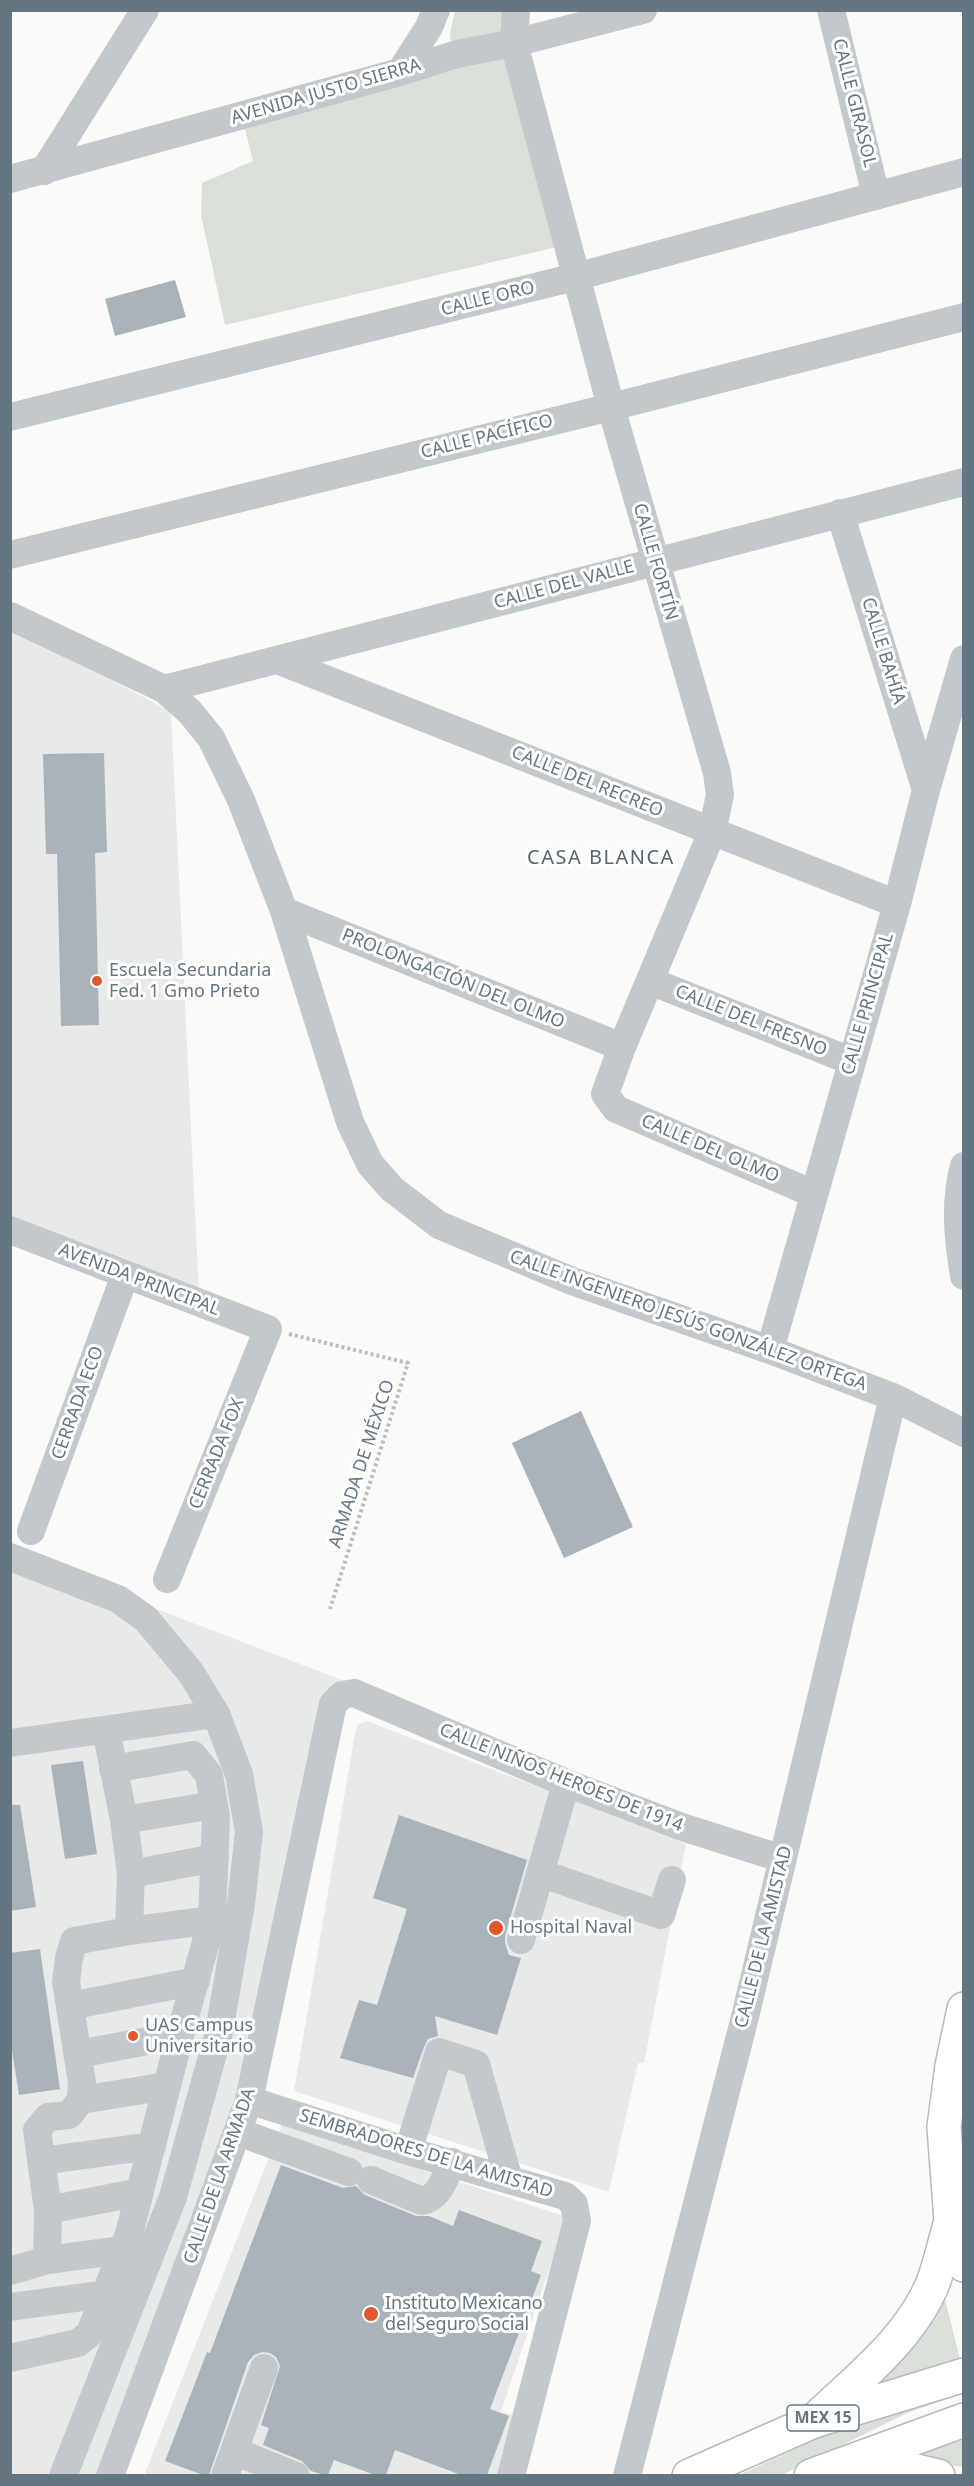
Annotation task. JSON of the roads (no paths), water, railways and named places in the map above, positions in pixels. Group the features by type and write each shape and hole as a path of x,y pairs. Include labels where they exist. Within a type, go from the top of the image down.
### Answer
{"main road":[{"path":"963,2009 944,2127 951,2221 963,2265"},
{"path":"814,2421 902,2334 917,2314 933,2283 951,2221"},
{"name":"MEX 15","path":"689,2475 814,2421 963,2375"},
{"name":"MEX 15","path":"812,2475 963,2420"},
{"path":"812,2475 895,2466 938,2475"}],"street":[{"path":"44,171 145,10"},
{"path":"400,72 429,27 436,10"},
{"name":"CALLE FORTÍN","path":"516,10 514,43 575,277 654,562 717,773 720,795 712,832 622,1047 605,1094 608,1100"},
{"name":"AVENIDA JUSTO SIERRA","path":"10,179 400,72 457,54 514,43 643,10"},
{"name":"CALLE GIRASOL","path":"831,10 876,196"},
{"name":"CALLE ORO","path":"10,417 575,277 963,172"},
{"name":"CALLE PACÍFICO","path":"10,555 611,407 963,316"},
{"name":"CALLE DEL VALLE","path":"164,689 963,482"},
{"name":"CALLE BAHÍA","path":"840,513 926,790"},
{"name":"CALLE INGENIERO JESÚS GONZÁLEZ ORTEGA","path":"10,616 164,689 190,712 211,738 241,800 284,911 350,1122 370,1164 392,1189 439,1225 562,1277 770,1350 893,1397 963,1433"},
{"name":"CALLE PRINCIPAL","path":"770,1350 897,904 963,659"},
{"name":"CALLE DEL RECREO","path":"277,660 897,904"},
{"name":"PROLONGACIÓN DEL OLMO","path":"284,911 622,1047"},
{"name":"CALLE DEL FRESNO","path":"650,981 851,1061"},
{"name":"CALLE DEL OLMO","path":"608,1100 616,1108 814,1194"},
{"path":"963,1166 958,1186 957,1236 963,1276"},
{"name":"AVENIDA PRINCIPAL","path":"10,1230 268,1329"},
{"name":"CERRADA ECO","path":"31,1530 125,1275"},
{"name":"CERRADA FOX","path":"167,1578 268,1329"},
{"name":"CALLE DE LA AMISTAD","path":"627,2475 742,2029 893,1397"},
{"path":"10,1557 118,1599 146,1619 190,1672 216,1714 239,1774 249,1832 241,1904 219,2032 172,2197 63,2475"},
{"name":"CALLE NIÑOS HEROES DE 1914","path":"342,1695 354,1693 566,1783 682,1827 783,1859"},
{"name":"CALLE DE LA ARMADA","path":"110,2475 249,2100 333,1704 342,1695"},
{"path":"10,1743 216,1714"},
{"path":"106,1730 124,1820 131,1874 129,1931"},
{"path":"10,2358 78,2343 90,2333 123,2250 212,1920 216,1817 209,1775 193,1755 113,1769"},
{"path":"521,1940 566,1783"},
{"path":"124,1820 214,1805"},
{"path":"131,1874 215,1858"},
{"path":"540,1873 661,1915 672,1880"},
{"path":"47,2260 48,2210 37,2130 48,2117 69,2115 81,2100 82,2082 66,1982 74,1941 212,1920"},
{"path":"70,2006 196,1982"},
{"path":"78,2054 180,2035"},
{"path":"408,2151 440,2052 476,2064 509,2180"},
{"path":"81,2100 167,2086"},
{"name":"SEMBRADORES DE LA AMISTAD","path":"249,2100 408,2151 565,2196 574,2204 577,2221 511,2475"},
{"path":"238,2132 422,2201 430,2200 435,2196 452,2162"},
{"path":"41,2161 152,2146"},
{"path":"48,2210 140,2192"},
{"path":"10,2271 47,2260 123,2250"},
{"path":"10,2307 106,2294"},
{"path":"264,2368 230,2463 296,2475"}],"place":[{"name":"Escuela Secundaria Fed. 1 Gmo Prieto","path":"97,981"},
{"name":"Hospital Naval","path":"496,1928"},
{"name":"UAS Campus Universitario","path":"133,2036"},
{"name":"Instituto Mexicano del Seguro Social","path":"371,2314"}],"district":[{"name":"CASA BLANCA","path":"601,858"}]}
